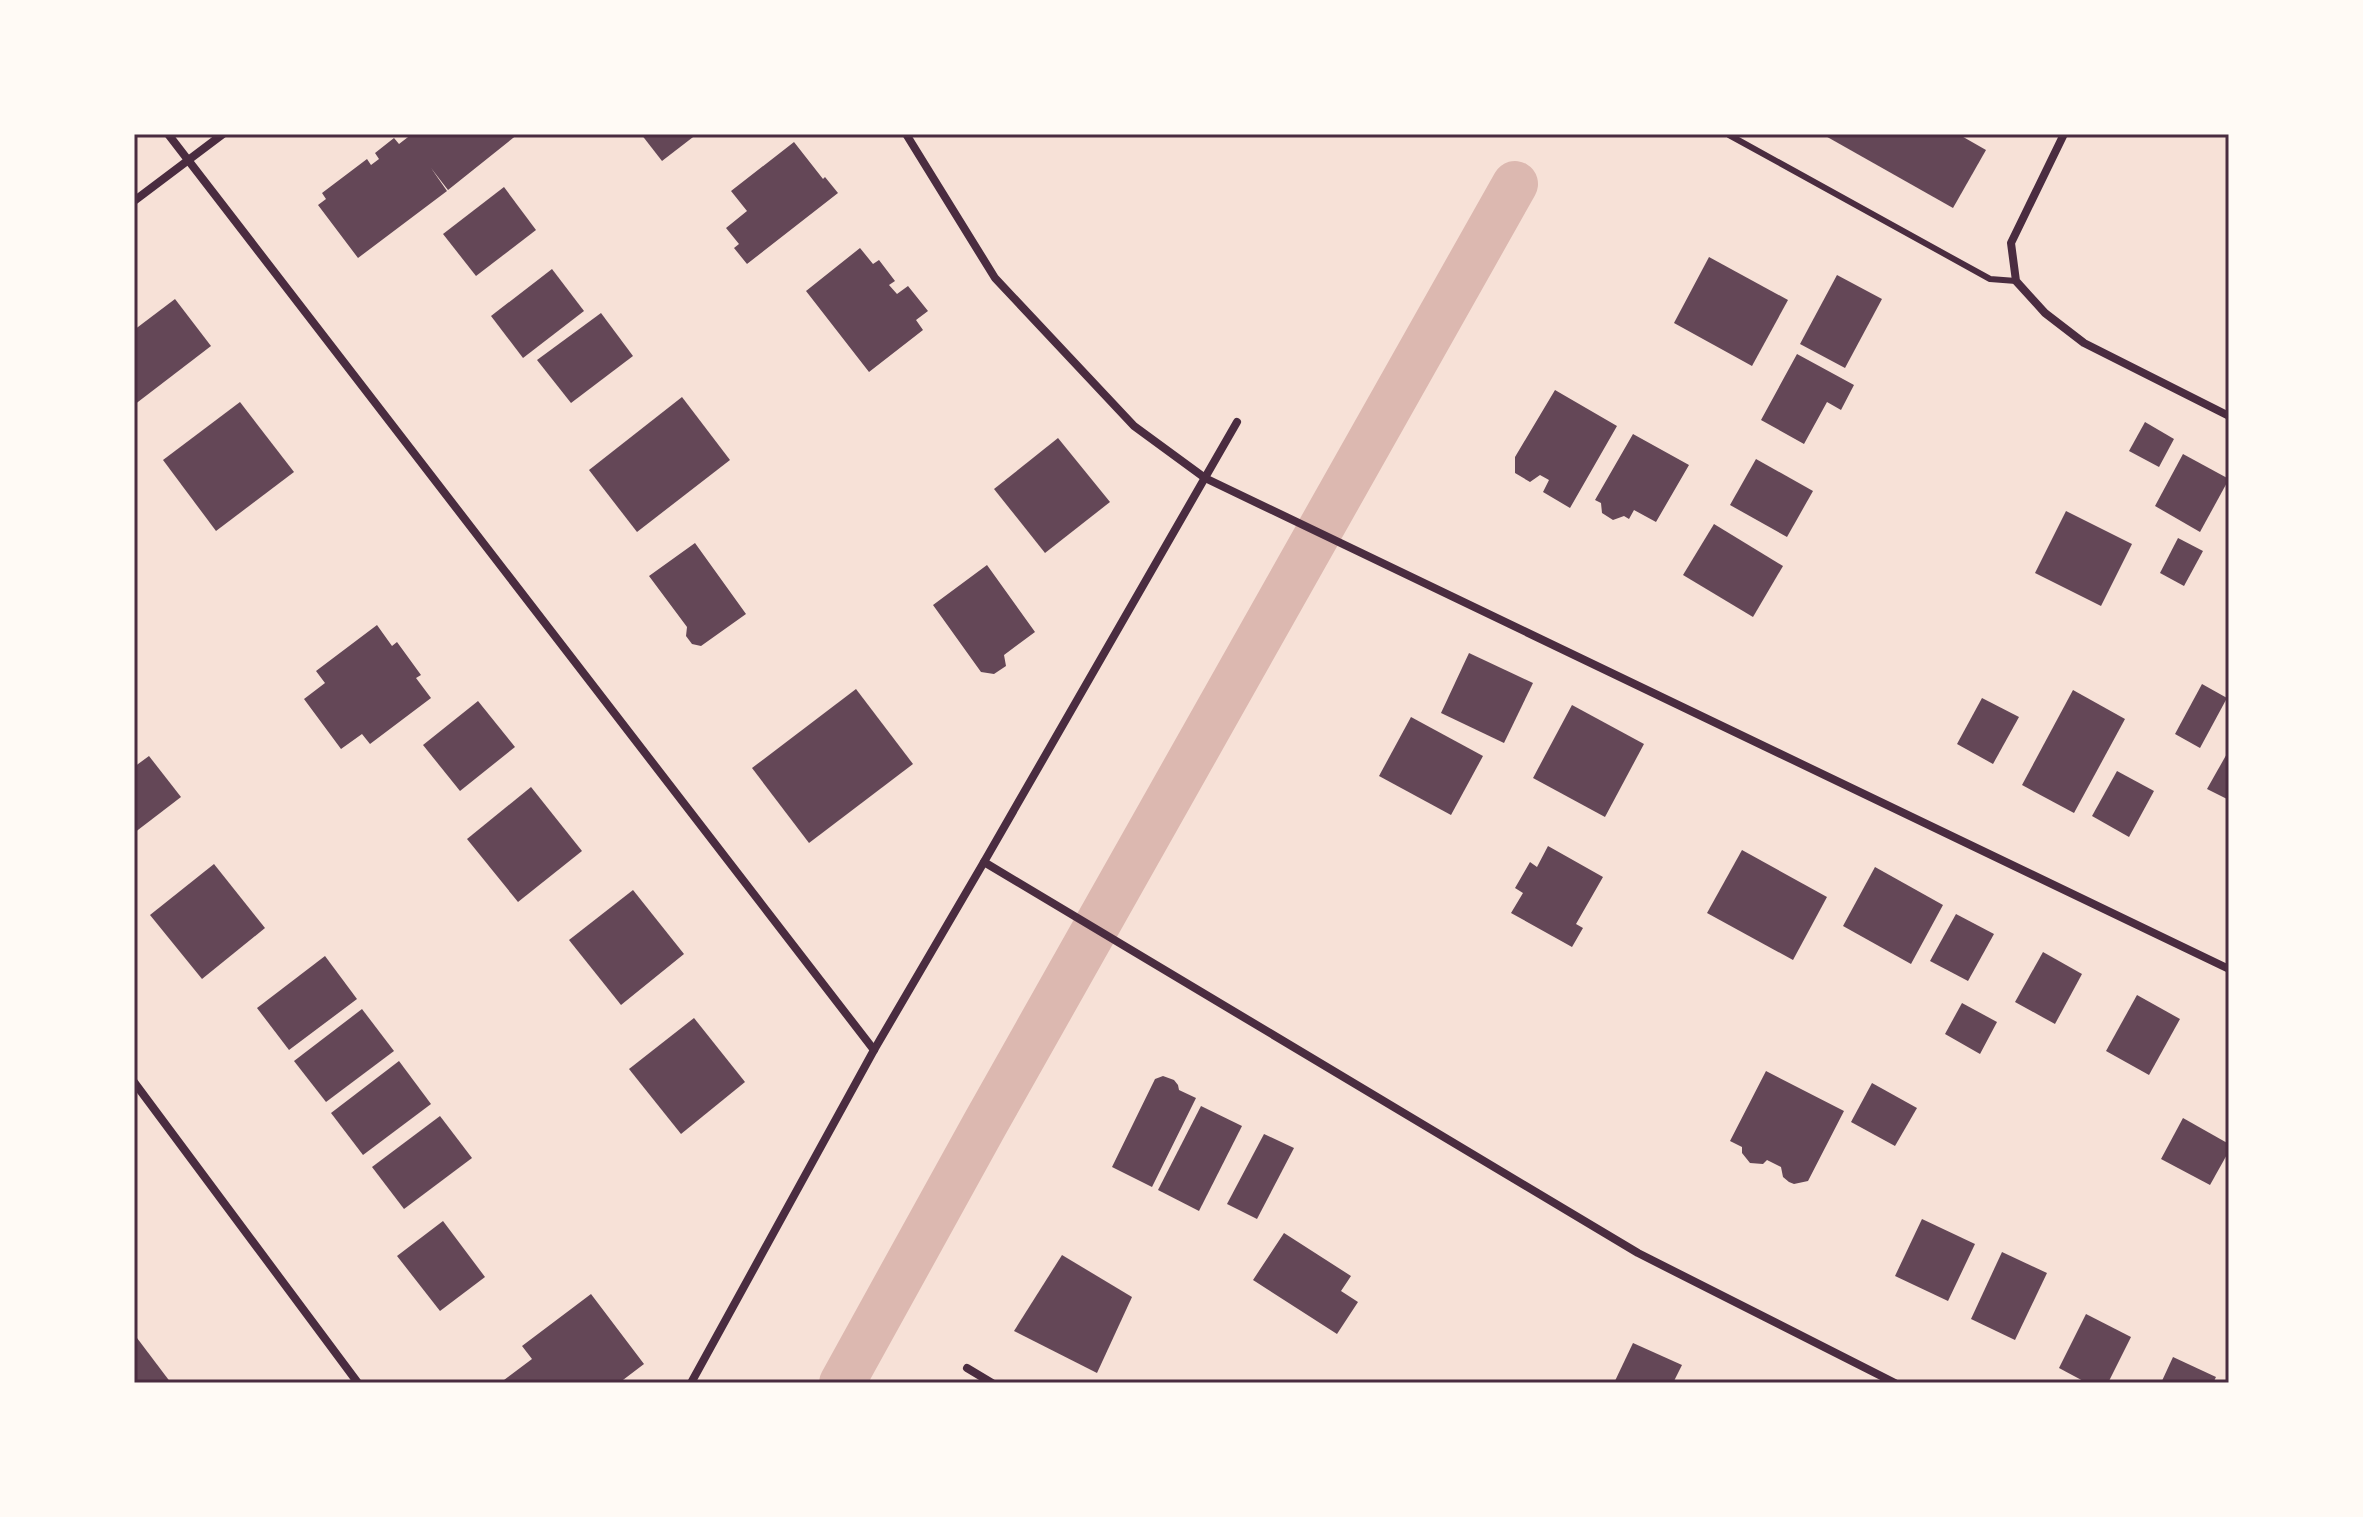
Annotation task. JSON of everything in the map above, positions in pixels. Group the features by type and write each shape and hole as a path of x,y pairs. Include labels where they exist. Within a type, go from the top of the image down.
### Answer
{"street":[{"path":"168,134 874,1050"},
{"path":"134,201 223,134"},
{"path":"906,134 995,278 1134,426 1205,478 2229,969"},
{"path":"2064,134 2011,243 2016,281 2045,313 2084,343 2229,416"},
{"path":"691,1383 874,1050 1237,422"},
{"path":"984,862 1638,1253 1895,1383"},
{"path":"134,1082 358,1383"},
{"path":"967,1368 992,1383"}],"lane":[{"path":"1729,135 1990,279 2016,281"}],"building":[{"path":"412,134 518,134 448,190 431,168 447,191 358,258 318,205 326,199 322,193 367,159 371,165 379,159 375,153 394,138 399,144"},
{"path":"641,134 697,134 662,161"},
{"path":"1822,134 1958,134 1986,150 1953,208"},
{"path":"794,142 838,193 747,264 734,248 739,244 726,228 747,211 731,191"},
{"path":"504,187 536,230 476,276 443,234"},
{"path":"860,248 873,264 879,260 895,281 889,285 897,294 908,286 928,311 916,320 923,330 869,372 806,291"},
{"path":"1709,257 1788,300 1752,366 1674,323"},
{"path":"552,269 584,311 523,358 491,316"},
{"path":"1837,275 1882,299 1845,368 1800,344"},
{"path":"175,299 211,346 134,405 134,330"},
{"path":"601,313 633,356 571,403 537,360"},
{"path":"1797,354 1854,385 1841,410 1827,402 1804,444 1761,420"},
{"path":"1555,390 1617,426 1570,508 1543,492 1549,480 1540,475 1530,482 1515,473 1515,457"},
{"path":"682,397 730,460 637,532 589,470"},
{"path":"240,402 294,472 216,531 163,460"},
{"path":"2145,422 2174,439 2159,467 2129,451"},
{"path":"1633,434 1689,465 1656,522 1634,510 1629,519 1624,516 1613,520 1602,513 1601,503 1595,500"},
{"path":"1058,438 1110,502 1045,553 994,489"},
{"path":"2183,454 2229,479 2200,532 2155,506"},
{"path":"1756,459 1813,491 1787,537 1730,505"},
{"path":"2066,511 2132,544 2101,606 2035,573"},
{"path":"1714,524 1783,566 1753,617 1683,575"},
{"path":"2178,538 2203,551 2184,586 2160,573"},
{"path":"695,543 746,614 701,646 692,644 686,636 687,627 649,576"},
{"path":"987,565 1035,632 1004,655 1006,666 994,674 981,672 933,605"},
{"path":"377,625 392,646 397,642 421,675 416,678 431,698 370,744 362,734 341,749 304,699 325,683 316,671"},
{"path":"1469,653 1533,683 1504,743 1441,713"},
{"path":"2202,684 2227,698 2200,748 2175,734"},
{"path":"856,689 913,764 809,843 752,768"},
{"path":"2073,690 2125,719 2074,813 2022,785"},
{"path":"1982,698 2019,717 1993,764 1957,744"},
{"path":"478,701 515,747 460,791 423,745"},
{"path":"1572,705 1644,744 1605,817 1533,778"},
{"path":"1411,717 1483,756 1451,815 1379,776"},
{"path":"2229,750 2229,800 2207,789"},
{"path":"149,756 181,797 134,833 134,767"},
{"path":"2117,771 2154,791 2129,837 2092,816"},
{"path":"531,787 582,851 518,902 467,839"},
{"path":"1548,846 1603,877 1576,924 1583,928 1572,947 1511,913 1523,893 1515,888 1530,862 1537,867"},
{"path":"1742,850 1827,897 1793,960 1707,913"},
{"path":"214,864 265,928 202,979 150,915"},
{"path":"1875,867 1943,905 1911,964 1843,926"},
{"path":"633,890 684,954 621,1005 569,940"},
{"path":"1956,914 1994,934 1968,981 1930,961"},
{"path":"2043,952 2082,974 2055,1024 2015,1002"},
{"path":"325,956 357,999 289,1050 257,1008"},
{"path":"2137,995 2180,1019 2149,1075 2106,1051"},
{"path":"1962,1003 1997,1022 1980,1054 1945,1034"},
{"path":"362,1009 394,1051 326,1102 294,1061"},
{"path":"694,1018 745,1082 681,1134 629,1069"},
{"path":"399,1061 431,1104 363,1155 331,1113"},
{"path":"1766,1071 1844,1111 1808,1181 1789,1182 1783,1177 1781,1167 1767,1160 1763,1164 1750,1163 1742,1153 1742,1147 1730,1141"},
{"path":"1163,1076 1174,1080 1179,1090 1196,1098 1152,1187 1112,1167 1155,1079"},
{"path":"1872,1083 1917,1108 1895,1146 1851,1122"},
{"path":"1201,1106 1242,1126 1199,1211 1158,1190"},
{"path":"440,1116 472,1158 404,1209 372,1167"},
{"path":"2183,1118 2229,1144 2229,1151 2210,1185 2161,1159"},
{"path":"1264,1134 1294,1148 1257,1219 1227,1204"},
{"path":"1922,1219 1975,1244 1948,1301 1895,1276"},
{"path":"443,1221 485,1277 440,1311 397,1256"},
{"path":"1284,1233 1351,1276 1341,1291 1358,1302 1337,1334 1253,1280"},
{"path":"2002,1252 2047,1273 2015,1340 1971,1319"},
{"path":"1062,1255 1132,1297 1097,1373 1014,1331"},
{"path":"591,1294 644,1364 619,1383 500,1383 532,1359 522,1346"},
{"path":"2086,1314 2131,1337 2108,1383 2087,1383 2059,1368"},
{"path":"134,1334 171,1383 134,1383"},
{"path":"1633,1343 1682,1365 1673,1383 1614,1383"},
{"path":"2173,1357 2216,1377 2213,1383 2161,1383"}],"waterway":[{"path":"842,1383 1515,184"}]}
